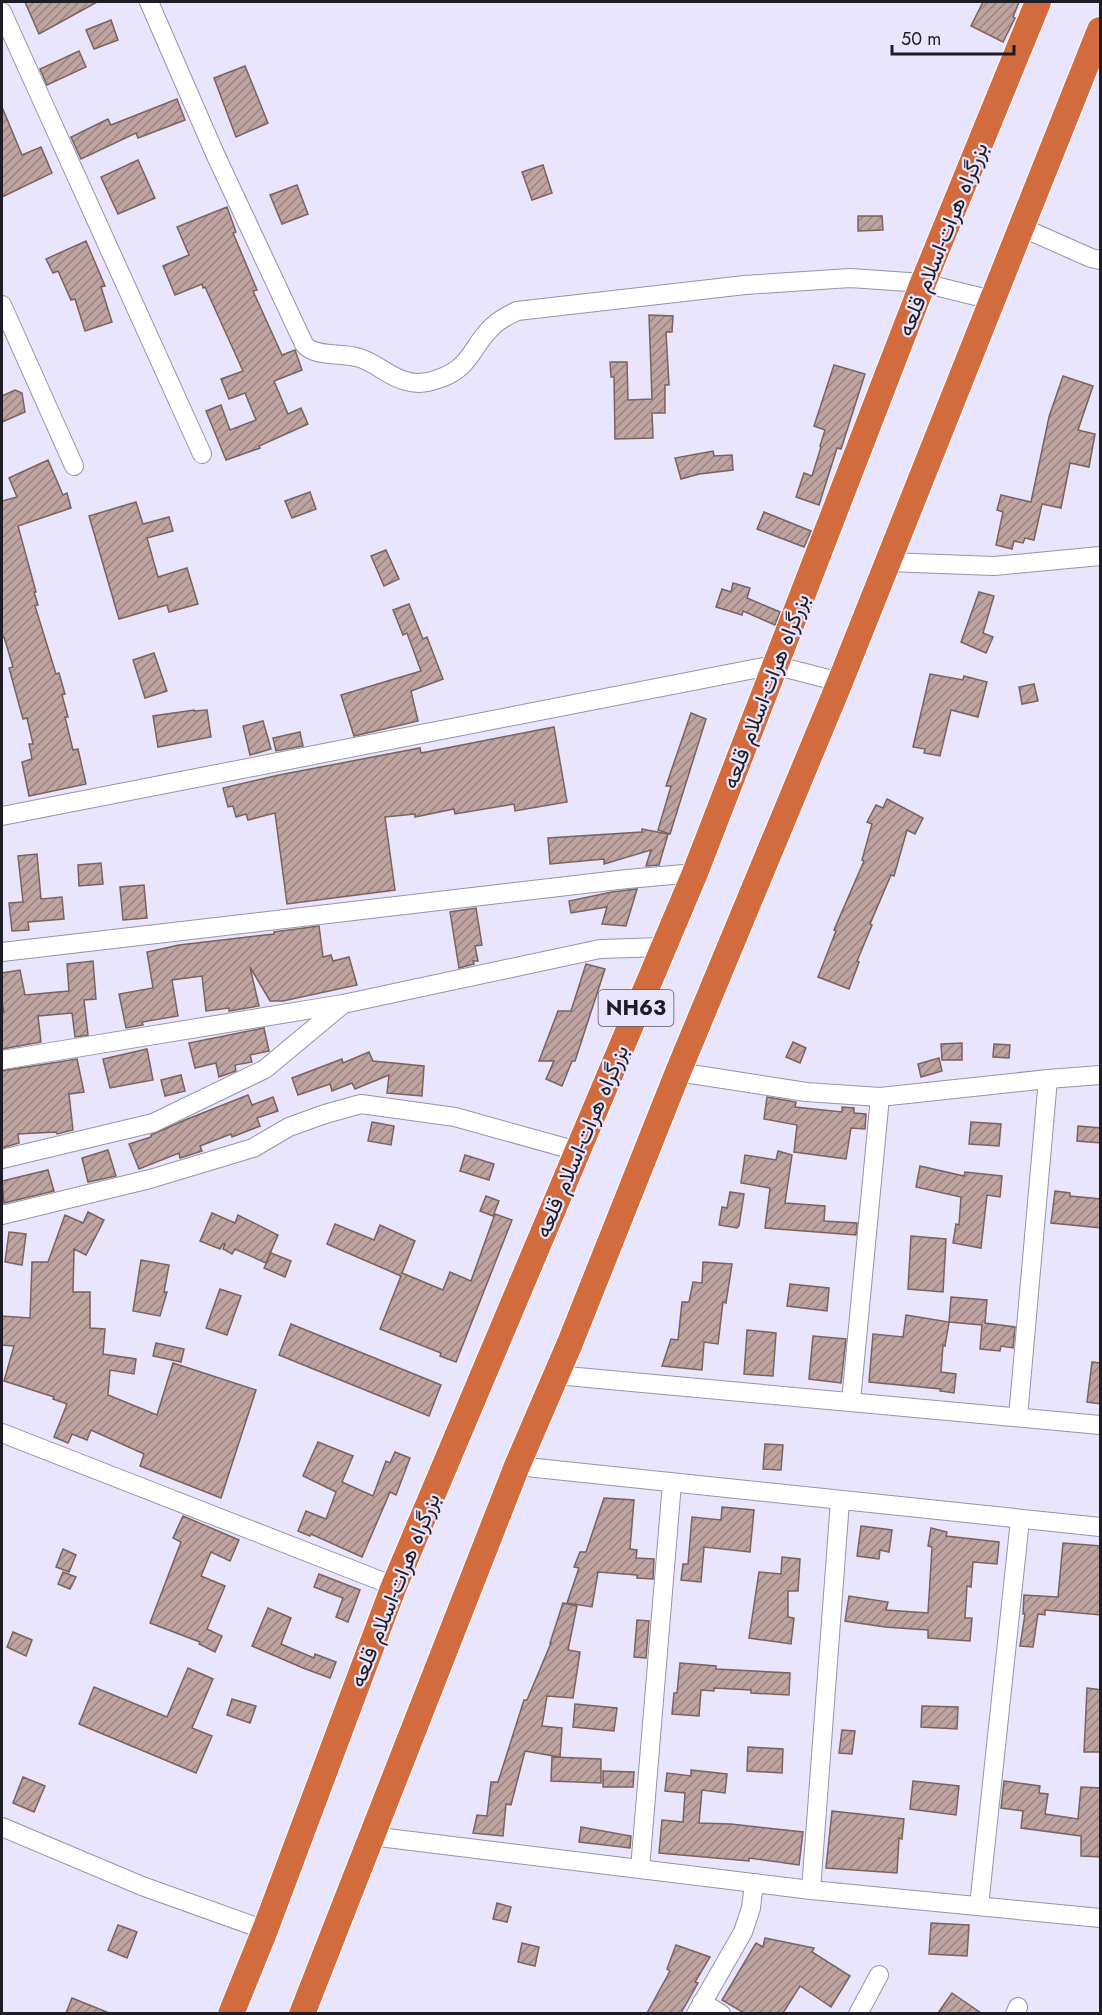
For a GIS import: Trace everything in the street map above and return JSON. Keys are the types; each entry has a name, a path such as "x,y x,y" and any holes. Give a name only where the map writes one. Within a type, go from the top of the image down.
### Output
{"highway":[{"name":"بزرگراه هرات-اسلام قلعه","path":"231,2013 265,1930 394,1586 695,873 923,283 1038,2"},
{"name":"NH63","path":"302,2013 517,1466 840,682 1101,30"}],"street":[{"path":"149,2 216,156 304,344 310,351 340,353 363,359 394,378 409,382 429,383 456,372 492,327 517,311 746,285 850,278 923,283 992,300"},
{"path":"2,12 202,454"},
{"path":"1021,227 1091,258 1101,260"},
{"path":"2,305 74,466"},
{"path":"888,562 994,566 1101,556"},
{"path":"2,816 774,665 840,682"},
{"path":"2,952 695,873"},
{"path":"2,1060 343,1004 600,949 662,947"},
{"path":"2,1159 153,1123 265,1069 343,1004"},
{"path":"678,1072 806,1092 880,1097 1048,1079 1101,1076"},
{"path":"1018,1417 1048,1079"},
{"path":"851,1401 880,1097"},
{"path":"2,1215 150,1179 253,1148 289,1127 361,1104 455,1117 577,1151"},
{"path":"556,1375 1101,1425"},
{"path":"2,1433 394,1586"},
{"path":"517,1466 1101,1527"},
{"path":"640,1869 672,1483"},
{"path":"811,1890 840,1501"},
{"path":"978,1906 1020,1520"},
{"path":"2,1827 142,1886 265,1930"},
{"path":"371,1836 811,1890 1101,1918"},
{"path":"721,2013 699,2008 743,1932 751,1908 754,1883"},
{"path":"858,2013 879,1975"}],"building":[{"path":"25,2 97,2 39,34"},
{"path":"983,2 1019,2 1013,17 1015,18 1003,42 971,26"},
{"path":"111,20 118,40 94,49 86,30"},
{"path":"79,51 86,67 47,85 40,69"},
{"path":"245,66 268,123 236,137 214,78"},
{"path":"177,99 185,120 138,138 136,133 81,159 71,137 108,119 111,125"},
{"path":"2,107 22,155 41,147 52,173 2,197"},
{"path":"138,160 155,198 118,214 101,177"},
{"path":"543,165 552,193 532,200 522,172"},
{"path":"297,185 308,214 282,224 270,195"},
{"path":"227,207 236,232 233,233 257,290 253,291 282,355 295,350 302,370 274,381 288,414 301,408 308,424 259,446 260,448 226,460 206,411 221,405 230,430 256,420 245,393 229,399 221,379 243,371 205,287 203,288 202,284 175,295 163,266 189,255 177,227"},
{"path":"858,216 882,216 883,230 858,231"},
{"path":"86,241 105,286 101,287 112,322 85,331 75,299 71,300 58,271 53,273 46,259"},
{"path":"649,315 673,316 672,332 666,332 669,385 665,385 665,413 652,413 653,438 615,439 614,377 611,377 610,362 627,362 628,400 652,399"},
{"path":"834,365 865,374 841,449 837,448 819,505 796,497 804,473 812,476 821,447 825,430 814,426"},
{"path":"1063,376 1093,386 1078,430 1095,434 1089,467 1070,463 1061,508 1042,504 1034,540 1025,538 1023,543 1014,541 1012,549 996,545 1003,512 997,510 1001,495 1031,502 1049,417"},
{"path":"15,390 22,393 25,412 2,422 2,396"},
{"path":"713,451 714,456 732,455 733,470 699,474 681,479 675,458"},
{"path":"48,460 63,495 67,493 71,508 18,526 36,592 34,592 38,605 35,606 56,674 59,673 65,694 62,695 68,717 65,717 73,750 78,749 86,784 29,796 22,762 32,759 29,744 33,744 27,718 23,719 9,668 13,667 4,637 2,638 2,501 17,497 9,478"},
{"path":"310,492 316,509 292,518 285,501"},
{"path":"136,502 143,524 169,517 173,531 147,538 158,577 187,568 198,604 169,612 167,605 119,619 89,516"},
{"path":"764,512 811,531 804,547 757,529"},
{"path":"386,550 399,579 384,586 371,556"},
{"path":"733,583 750,588 747,598 780,612 775,625 743,611 742,615 716,607 722,589 731,592"},
{"path":"979,592 994,596 983,633 993,637 986,653 961,642"},
{"path":"409,604 423,639 427,637 443,679 411,691 418,721 354,736 341,695 421,671 407,633 403,635 393,610"},
{"path":"154,653 167,691 145,698 133,660"},
{"path":"930,674 963,680 964,676 987,682 978,717 951,710 940,756 924,753 925,749 913,747"},
{"path":"1034,684 1038,701 1022,704 1019,687"},
{"path":"207,710 211,737 158,747 153,716"},
{"path":"691,713 706,719 670,834 658,830 671,786 666,786"},
{"path":"263,721 271,749 250,755 243,726"},
{"path":"554,727 567,802 515,811 514,804 455,814 454,809 415,817 415,814 385,817 395,890 287,904 275,813 248,820 246,814 236,817 233,806 228,807 223,788 420,748 421,753"},
{"path":"300,732 303,746 276,751 273,738"},
{"path":"887,799 923,818 915,834 907,830 894,876 891,875 870,924 872,925 857,961 859,962 849,989 818,977 836,931 834,930 864,861 862,860 872,824 867,822 876,805 883,808"},
{"path":"642,829 668,834 659,865 646,866 651,850 604,864 604,859 550,864 548,838 642,832"},
{"path":"37,854 41,899 62,897 64,919 28,922 29,930 12,931 9,903 23,902 18,856"},
{"path":"101,863 103,884 79,886 78,865"},
{"path":"144,885 147,918 123,920 120,887"},
{"path":"637,889 626,926 602,924 607,907 571,913 569,901"},
{"path":"476,908 482,945 475,946 478,961 459,968 450,912"},
{"path":"319,926 323,957 331,955 333,961 349,957 357,985 283,1001 270,1001 250,967 259,1006 229,1011 229,1008 206,1011 202,976 172,980 178,1016 142,1022 143,1025 126,1028 119,994 153,988 147,952 179,945 274,934 274,932"},
{"path":"93,961 96,999 84,1000 88,1035 75,1037 72,1013 38,1016 41,1042 2,1049 2,1013 4,1012 2,973 20,970 25,995 69,991 67,964"},
{"path":"586,964 605,969 575,1061 572,1061 562,1086 546,1079 554,1061 539,1061 558,1011 571,1011"},
{"path":"264,1028 269,1051 250,1055 252,1062 235,1065 236,1071 219,1077 216,1063 195,1068 189,1043"},
{"path":"793,1042 806,1048 800,1063 786,1057"},
{"path":"962,1043 962,1060 942,1060 941,1044"},
{"path":"994,1044 1010,1045 1009,1058 993,1057"},
{"path":"147,1049 153,1080 110,1088 103,1059"},
{"path":"369,1052 373,1061 424,1066 422,1096 387,1093 389,1075 355,1089 352,1083 332,1091 330,1084 298,1095 292,1078 342,1059 343,1063"},
{"path":"939,1058 942,1071 921,1077 918,1064"},
{"path":"77,1059 84,1092 69,1094 73,1130 57,1134 56,1132 18,1134 19,1143 2,1148 2,1071"},
{"path":"181,1075 185,1091 165,1096 161,1080"},
{"path":"248,1095 252,1105 273,1097 278,1111 257,1118 260,1126 200,1146 202,1151 180,1158 179,1153 139,1169 129,1144 151,1137 185,1120"},
{"path":"767,1097 796,1102 795,1107 842,1112 842,1107 854,1108 854,1113 866,1114 865,1129 851,1128 846,1159 794,1152 797,1125 764,1119"},
{"path":"372,1122 394,1126 391,1145 368,1141"},
{"path":"971,1122 1001,1124 999,1146 969,1144"},
{"path":"1078,1126 1101,1128 1101,1143 1077,1141"},
{"path":"108,1150 116,1176 88,1182 82,1158"},
{"path":"778,1151 792,1155 785,1203 825,1206 824,1221 857,1223 856,1235 765,1228 770,1188 741,1183 745,1155 776,1160"},
{"path":"465,1155 494,1164 489,1180 460,1171"},
{"path":"920,1166 964,1176 965,1172 1002,1176 1000,1197 987,1195 981,1248 953,1243 956,1224 959,1225 961,1197 916,1187"},
{"path":"48,1170 54,1191 4,1203 2,1181"},
{"path":"1055,1191 1070,1193 1070,1196 1101,1199 1101,1228 1051,1223"},
{"path":"730,1192 744,1194 737,1228 719,1225 722,1207 727,1208"},
{"path":"486,1196 499,1201 493,1216 480,1211"},
{"path":"88,1212 104,1220 86,1255 74,1249 73,1292 90,1292 90,1328 105,1329 103,1354 136,1359 134,1374 110,1370 108,1395 157,1415 173,1363 256,1390 221,1498 140,1466 144,1454 91,1430 87,1440 72,1434 68,1443 54,1437 67,1404 53,1399 54,1397 4,1381 14,1346 2,1345 2,1316 30,1318 32,1262 48,1262 65,1215 83,1223"},
{"path":"212,1213 235,1223 238,1215 278,1235 266,1263 235,1249 232,1254 223,1249 225,1244 220,1249 200,1241"},
{"path":"495,1214 512,1220 456,1362 440,1356 441,1353 380,1329 401,1276 327,1244 335,1224 374,1240 380,1225 415,1241 402,1273 443,1290 450,1272 471,1281"},
{"path":"9,1232 26,1234 22,1265 5,1262"},
{"path":"911,1236 946,1239 943,1292 908,1289"},
{"path":"271,1253 291,1261 285,1277 264,1268"},
{"path":"141,1260 169,1265 164,1292 167,1292 160,1316 133,1311"},
{"path":"703,1262 732,1264 726,1303 723,1302 718,1344 704,1342 702,1370 662,1366 671,1339 678,1340 682,1302 689,1302 693,1282 702,1283"},
{"path":"790,1284 829,1288 827,1311 787,1306"},
{"path":"220,1289 241,1296 227,1335 206,1328"},
{"path":"951,1297 987,1300 985,1323 1015,1327 1013,1348 1001,1346 1000,1351 980,1349 982,1325 949,1322"},
{"path":"906,1315 949,1322 945,1346 943,1345 941,1372 956,1374 954,1393 940,1391 941,1389 869,1382 873,1334 903,1337"},
{"path":"291,1324 441,1385 429,1416 279,1355"},
{"path":"747,1330 776,1333 773,1376 744,1374"},
{"path":"813,1336 846,1339 841,1383 809,1379"},
{"path":"156,1343 184,1349 181,1362 153,1356"},
{"path":"1092,1362 1101,1363 1101,1404 1087,1402"},
{"path":"318,1442 353,1456 342,1482 373,1496 386,1461 390,1463 395,1452 410,1458 396,1495 390,1492 362,1557 311,1534 310,1536 298,1531 306,1511 326,1519 336,1492 303,1476"},
{"path":"765,1444 783,1445 781,1470 763,1469"},
{"path":"604,1498 634,1500 630,1549 637,1550 636,1558 654,1559 653,1579 637,1578 637,1575 598,1572 592,1607 567,1603 579,1568 574,1567 580,1552 586,1552"},
{"path":"722,1507 754,1510 750,1552 704,1547 701,1582 681,1580 683,1564 688,1564 692,1517 721,1520"},
{"path":"183,1516 239,1540 230,1561 211,1552 201,1576 225,1586 207,1629 222,1636 215,1652 199,1644 200,1642 150,1623 181,1542 173,1538"},
{"path":"861,1526 892,1530 889,1552 880,1550 879,1559 857,1556"},
{"path":"931,1528 947,1532 946,1536 999,1542 997,1564 973,1562 971,1587 967,1586 965,1618 972,1618 970,1641 928,1638 928,1630 845,1621 849,1596 888,1602 886,1610 928,1613 932,1547 928,1546"},
{"path":"1063,1543 1101,1546 1101,1615 1045,1610 1045,1615 1038,1614 1033,1647 1020,1646 1025,1614 1023,1614 1024,1595 1058,1597"},
{"path":"63,1549 76,1555 69,1572 56,1567"},
{"path":"782,1557 800,1559 798,1591 788,1591 788,1617 794,1618 791,1644 749,1638 759,1572 781,1574"},
{"path":"63,1572 76,1577 70,1589 58,1584"},
{"path":"319,1574 360,1590 348,1622 336,1617 343,1598 314,1587"},
{"path":"563,1603 577,1606 568,1650 580,1652 573,1698 547,1696 542,1726 562,1728 560,1757 525,1751 511,1805 506,1804 503,1836 473,1833 477,1815 487,1816 491,1782 498,1782 524,1700 527,1700 551,1643"},
{"path":"268,1608 291,1618 281,1644 314,1658 315,1654 336,1662 330,1678 252,1646"},
{"path":"637,1620 649,1621 646,1658 634,1657"},
{"path":"13,1632 32,1640 26,1656 7,1647"},
{"path":"680,1663 716,1666 716,1669 790,1673 789,1695 751,1693 751,1690 714,1688 714,1691 701,1690 699,1716 672,1714"},
{"path":"188,1668 213,1679 192,1728 212,1736 196,1773 79,1724 94,1687 167,1717"},
{"path":"1087,1688 1101,1690 1101,1752 1084,1752"},
{"path":"232,1699 256,1706 250,1723 227,1715"},
{"path":"575,1704 617,1708 614,1731 573,1727"},
{"path":"922,1706 958,1707 957,1729 921,1727"},
{"path":"842,1730 855,1731 852,1754 839,1753"},
{"path":"748,1747 783,1749 782,1773 747,1771"},
{"path":"552,1757 601,1759 601,1783 551,1781"},
{"path":"691,1770 727,1774 725,1793 702,1790 699,1823 803,1832 799,1865 749,1858 749,1861 659,1853 662,1820 683,1822 685,1793 665,1791 667,1773 691,1776"},
{"path":"603,1771 634,1772 633,1787 603,1787"},
{"path":"23,1777 45,1786 34,1812 13,1803"},
{"path":"913,1781 959,1786 956,1815 910,1809"},
{"path":"1004,1781 1040,1786 1039,1793 1048,1794 1045,1814 1078,1819 1081,1787 1101,1788 1101,1857 1081,1856 1081,1836 1021,1828 1023,1811 1001,1808"},
{"path":"832,1811 904,1819 902,1839 899,1838 897,1873 826,1868"},
{"path":"581,1827 631,1836 630,1848 579,1842"},
{"path":"497,1903 511,1907 507,1922 493,1919"},
{"path":"931,1923 969,1925 967,1956 929,1954"},
{"path":"118,1925 137,1932 127,1958 108,1950"},
{"path":"765,1938 814,1948 812,1952 850,1976 831,2007 800,1986 783,2013 744,2013 722,2000 756,1943 763,1947"},
{"path":"522,1943 539,1947 535,1966 518,1962"},
{"path":"676,1945 710,1957 695,1982 698,1983 681,2013 647,2013 670,1971 667,1969"},
{"path":"952,1993 981,2013 938,2013"},
{"path":"72,1998 109,2013 66,2013"}]}
